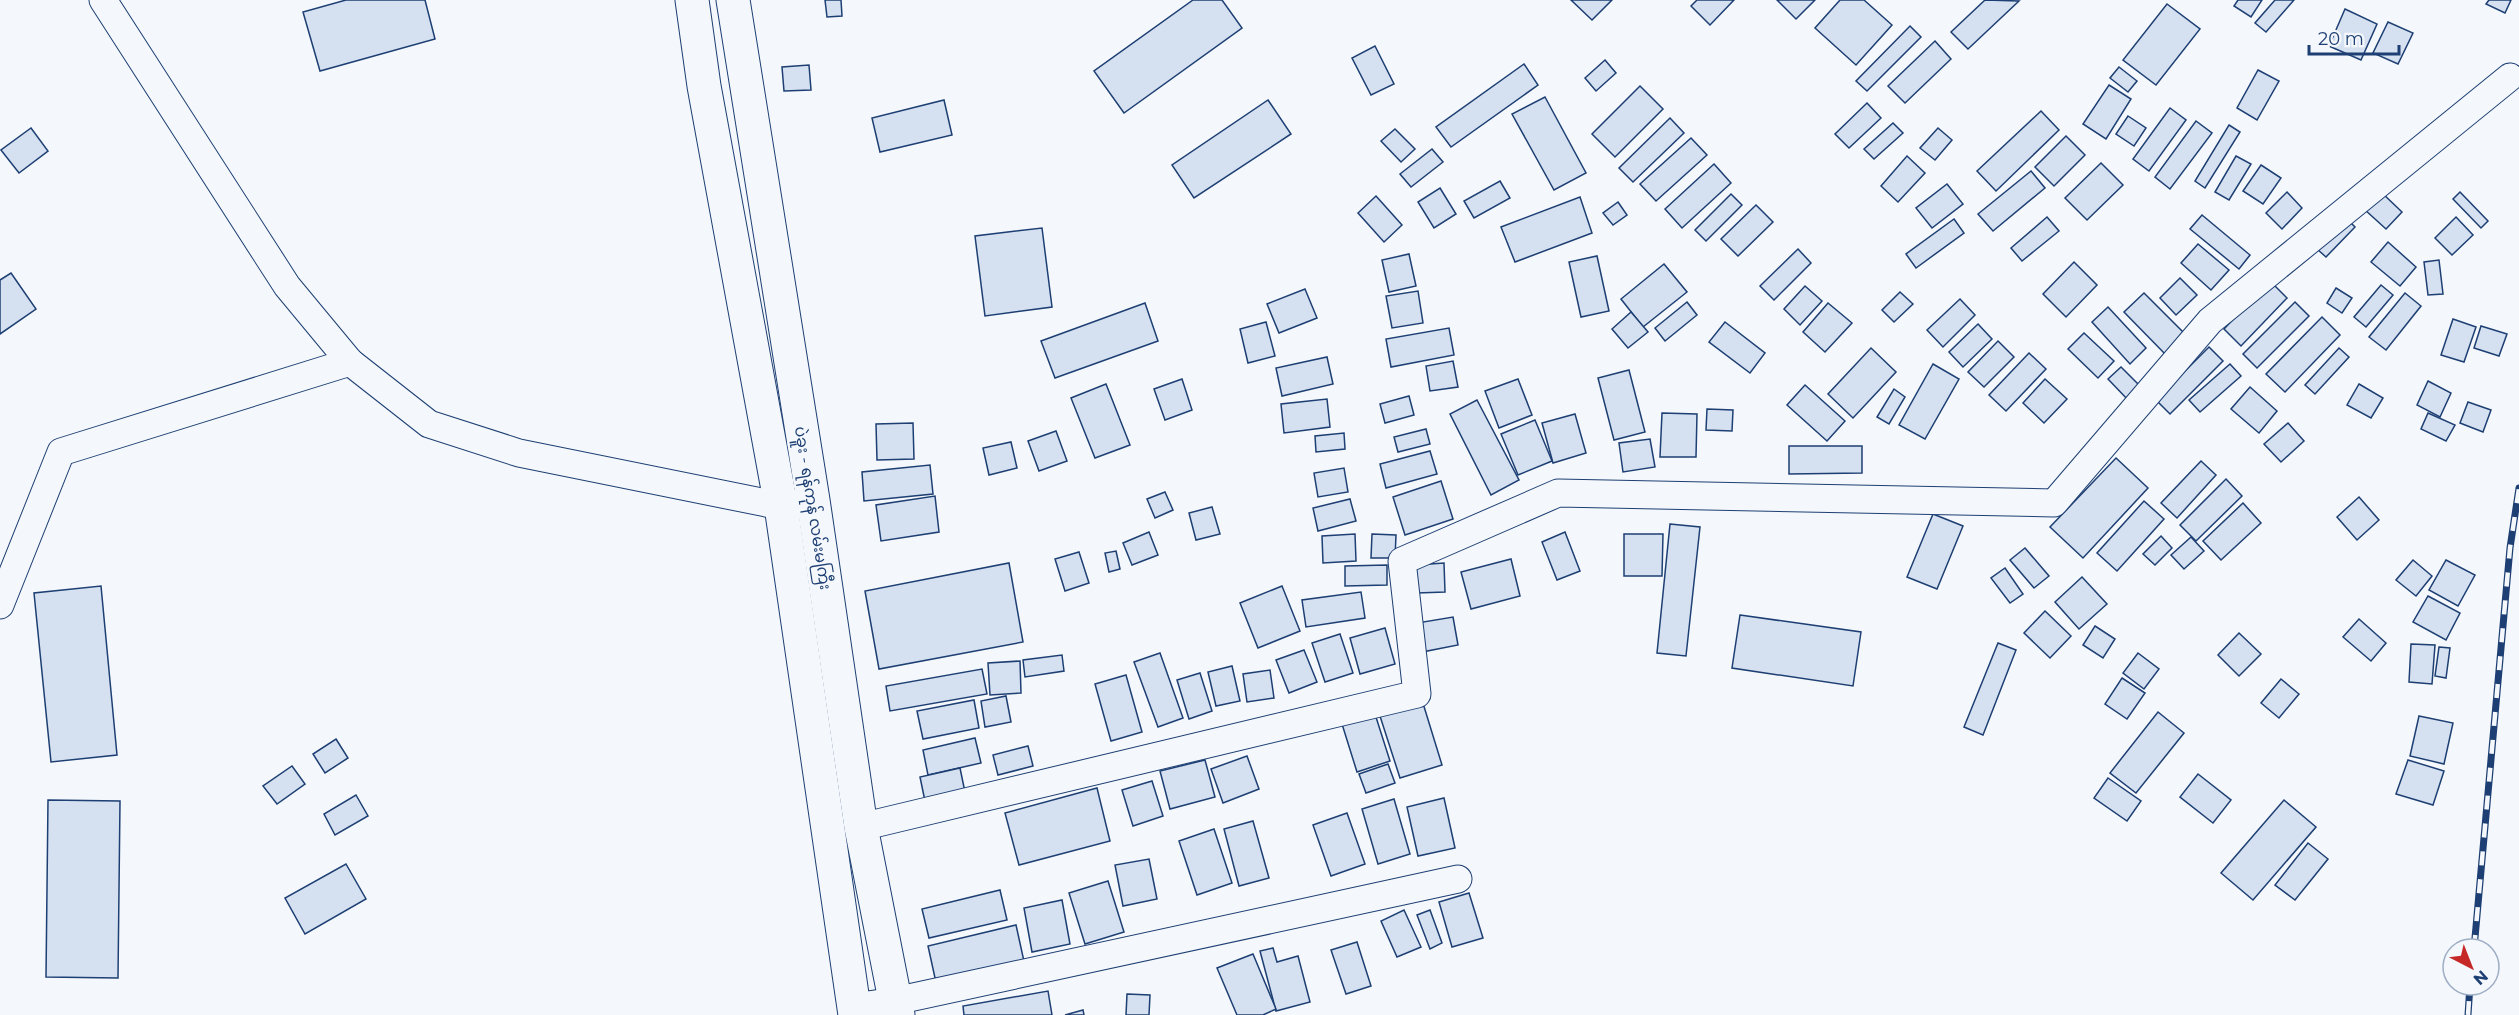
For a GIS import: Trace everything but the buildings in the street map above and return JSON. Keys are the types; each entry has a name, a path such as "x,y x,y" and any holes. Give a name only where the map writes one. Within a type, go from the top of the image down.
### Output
{"highway":[{"name":"ပဲခူး - ရန်ကုန် လမ်းမကြီး","path":"692,0 704,86 781,506 854,1011"},
{"name":"ပဲခူး - ရန်ကုန် လမ်းမကြီး","path":"733,0 813,500 861,827 896,1008"}],"street":[{"path":"104,0 287,286 350,362 429,424 519,453 781,506 813,500"},
{"path":"861,827 1417,694 1402,561 1558,493 2054,503 2210,321 2510,78"},
{"path":"0,606 61,452 350,362"},
{"path":"854,1011 896,1008 1458,879"}],"railway":[{"path":"2475,937 2510,548 2519,488"},
{"path":"2468,1015 2469,997"}]}
